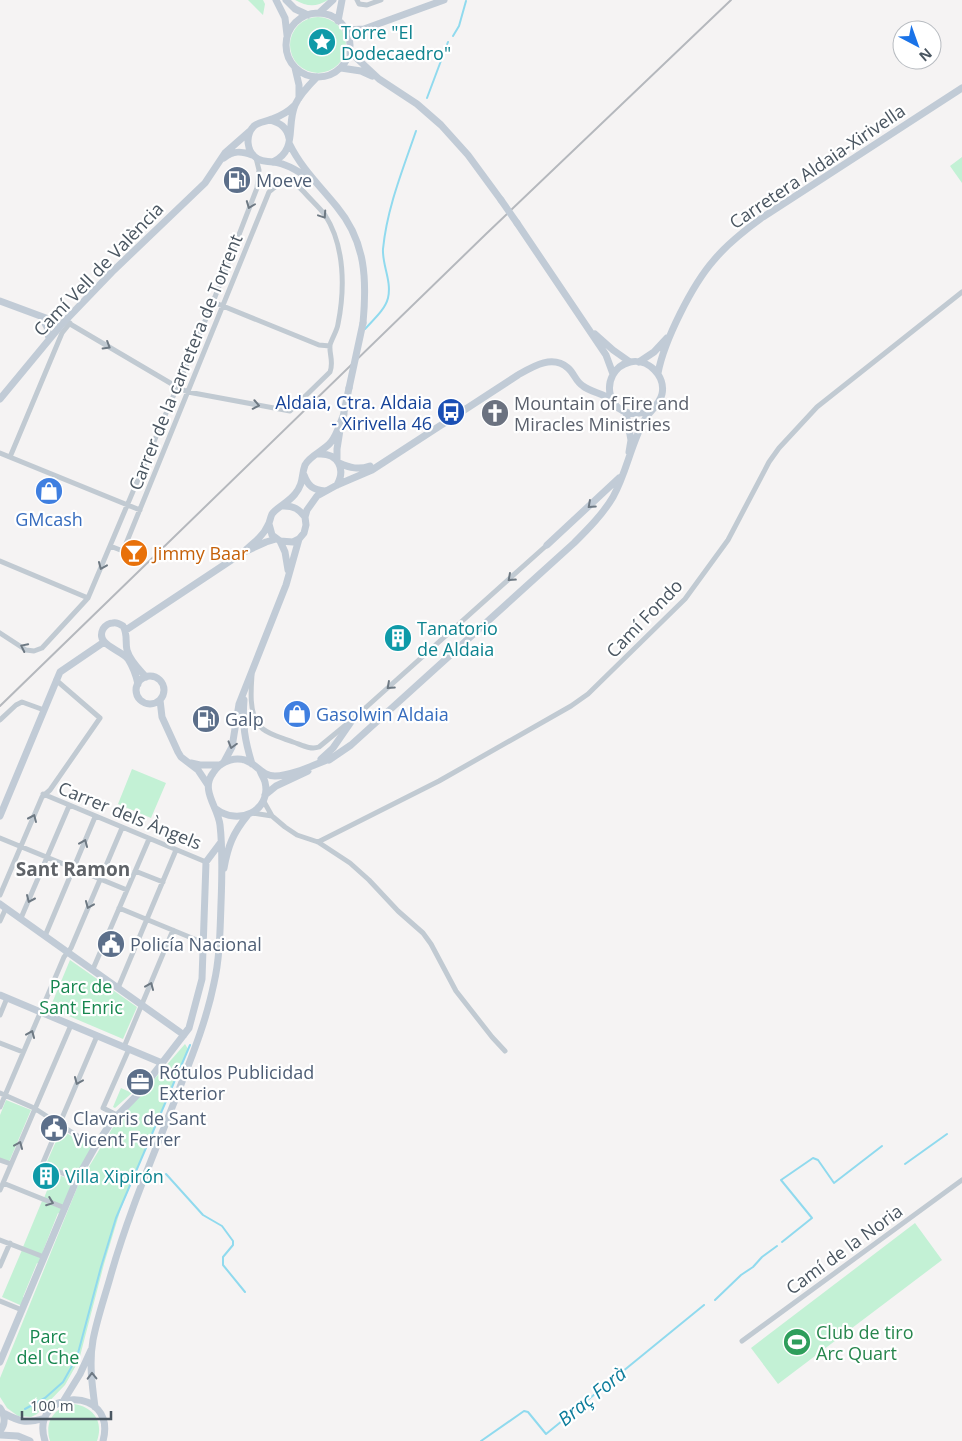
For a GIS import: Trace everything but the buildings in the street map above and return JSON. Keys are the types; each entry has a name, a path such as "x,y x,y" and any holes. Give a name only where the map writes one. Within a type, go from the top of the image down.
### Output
{"street":[{"path":"273,162 281,158 287,151 300,85 295,68 286,52 285,18 276,0"},
{"path":"286,0 296,9 308,15"},
{"path":"319,13 333,0"},
{"path":"338,21 342,0"},
{"path":"357,0 359,4 368,5 381,0"},
{"path":"346,30 364,29 444,0"},
{"path":"287,36 299,19 319,13 330,15 338,21 346,30 350,40 346,60 341,68 330,75 318,77 305,75 295,68"},
{"path":"350,40 364,29"},
{"path":"349,51 379,79"},
{"path":"341,68 361,71 379,79 417,104 441,125 468,155 501,200 606,355 612,378 609,390 611,399 617,407 626,413 638,415 650,411"},
{"path":"254,156 248,147 250,131 262,121 270,120 286,113 297,102 309,84 318,77"},
{"name":"Carretera Aldaia-Xirivella","path":"658,374 661,359 671,333 702,274 734,239 763,217 962,88"},
{"path":"270,120 284,127 288,133 289,142 301,164 349,224 360,248 365,270 363,323 337,449 338,462 342,471 337,485"},
{"name":"Camí Vell de València","path":"0,399 49,339 112,272 205,183 231,146 250,131"},
{"path":"220,161 229,154 236,152 254,156 264,162 273,162 299,172 319,186"},
{"name":"Carrer de la carretera de Torrent","path":"0,633 26,650 34,651 42,648 88,598 213,302 257,188 260,170 254,156"},
{"name":"Carrer de la carretera de Torrent","path":"110,546 123,551 269,192 279,183 289,182 299,187 325,215 338,243 344,292 338,326 330,346"},
{"name":"Camí Fondo","path":"318,842 439,781 571,706 588,694 685,599 728,540 774,455 804,420 817,407 962,292"},
{"path":"0,301 42,318 66,323 188,392 290,411 330,372 332,365 330,346 318,345 213,302"},
{"path":"42,318 47,327 49,339"},
{"path":"10,457 66,323"},
{"path":"588,327 613,350 630,362"},
{"name":"Carretera Aldaia-Xirivella","path":"639,362 654,352 671,333"},
{"path":"242,553 266,542 278,540 293,542 299,539 304,533 305,517 309,506 317,496 372,470 518,375 543,363 553,362 567,367 584,387 611,399"},
{"path":"221,884 231,839 236,828 276,786 319,766 351,745 574,543 596,520 613,497 626,471 642,425 650,411 658,404 662,394 662,383 658,374 650,366 639,362 630,362 620,367 604,386 592,390"},
{"path":"253,670 251,703 258,724 267,731 314,749 319,747 353,719 547,545 626,471 631,440 626,413"},
{"path":"288,577 285,552 270,530 270,516 284,506 297,490 304,475 305,466 310,458 319,454 332,441 344,414"},
{"path":"0,453 140,510"},
{"path":"319,454 325,454 348,468 362,469 389,458"},
{"path":"304,475 306,482 311,487 318,491 325,491"},
{"path":"284,506 292,506 300,510 305,517"},
{"path":"126,630 242,553 260,537 269,524"},
{"path":"64,1400 80,1374 93,1345 120,1244 208,1011 215,981 220,939 221,842 220,822 209,798 208,785 212,774 232,747 239,704 288,577 299,539"},
{"path":"0,561 88,598"},
{"path":"146,677 134,663 128,652 126,630 120,624 108,624 102,634 104,642 121,652 128,659 138,684 137,694 139,699 148,704 162,717"},
{"path":"114,648 126,640"},
{"path":"0,816 60,672 66,666 104,642"},
{"path":"138,684 146,677 155,677 162,683 164,692 160,700 148,704"},
{"path":"0,895 44,794 50,790 100,718 56,680"},
{"path":"244,692 242,714 244,737 252,764"},
{"path":"160,700 162,717 178,752 181,757 198,770 208,785"},
{"path":"0,720 22,702 44,710"},
{"path":"315,764 333,748 353,719"},
{"path":"188,762 200,765 238,759 252,764 272,776 279,776 332,758"},
{"path":"260,770 265,782 264,798 272,816 297,835 318,842 356,869 423,933 456,990 505,1051"},
{"name":"Carrer dels Àngels","path":"44,794 206,862"},
{"path":"21,918 69,806"},
{"path":"215,808 230,816 238,817 249,814 272,816"},
{"path":"45,936 95,817"},
{"path":"0,1108 3,1094 64,957 71,948 122,828"},
{"path":"0,838 127,890"},
{"path":"93,969 149,838"},
{"path":"0,1362 77,1179 117,1116 139,1093 188,1028 202,979 206,862 221,842"},
{"path":"118,988 176,850"},
{"path":"135,871 163,882"},
{"path":"0,922 3,906 184,1035"},
{"path":"119,908 204,943"},
{"path":"117,1116 103,1108 173,930"},
{"path":"0,1015 4,996 162,1063"},
{"path":"0,1190 70,1025"},
{"path":"77,1179 42,1165 97,1036"},
{"path":"0,1043 23,1052"},
{"path":"3,1094 34,1108 95,1148"},
{"path":"0,1160 10,1164"},
{"name":"Camí de la Noria","path":"742,1340 962,1180"},
{"path":"3,1183 65,1208"},
{"path":"0,1240 44,1257"},
{"path":"0,1266 10,1243"},
{"path":"0,1301 22,1310"},
{"path":"93,1345 91,1379 95,1407"},
{"path":"45,1441 42,1428 49,1410 64,1400 81,1399 95,1407 102,1416 104,1425 102,1441"},
{"path":"1,1409 20,1422 33,1422 45,1418"},
{"path":"1,1409 5,1421 0,1433 18,1436 30,1441"}],"green space":[{"path":"248,0 263,0 265,4 263,15"},
{"path":"295,0 328,0 312,5"},
{"path":"318,17 329,19 338,25 344,34 346,45 344,56 338,65 329,71 318,73 307,71 298,65 292,56 290,45 292,34 298,25 307,19"},
{"path":"962,157 962,183 950,166"},
{"path":"132,769 166,783 151,818 118,804"},
{"name":"Parc de Sant Enric","path":"70,960 137,1007 123,1039 50,1008"},
{"name":"Parc del Che","path":"185,1044 188,1049 121,1208 79,1360 65,1385 37,1414 31,1417 18,1416 7,1408 0,1397 0,1378 79,1183 115,1124"},
{"path":"121,1088 132,1093 115,1108 113,1107"},
{"path":"6,1100 31,1110 9,1162 0,1158 0,1115"},
{"path":"61,1130 93,1148 77,1179 46,1164"},
{"path":"54,1173 74,1181 63,1206 44,1198"},
{"path":"42,1201 62,1209 60,1214 58,1213 43,1255 23,1247"},
{"path":"915,1223 942,1260 778,1384 751,1348"},
{"path":"22,1250 42,1258 39,1264 37,1263 23,1297 25,1298 22,1305 20,1305 2,1297"},
{"path":"74,1404 87,1408 95,1416 99,1427 97,1441 50,1441 48,1428 52,1416 61,1408"}],"waterway":[{"path":"453,36 459,26 466,1"},
{"path":"427,98 448,42"},
{"path":"365,329 382,311 388,298 389,285 383,255 385,234 396,189 416,131"},
{"path":"25,1409 45,1398 63,1382 77,1357 116,1218 190,1045"},
{"name":"Braç Forà","path":"905,1164 947,1134"},
{"name":"Braç Forà","path":"782,1242 812,1218 781,1180 813,1158 818,1160 834,1183 882,1146"},
{"name":"Braç Forà","path":"166,1174 203,1215 222,1226 233,1241 233,1245 223,1257 223,1265 245,1292"},
{"name":"Braç Forà","path":"715,1300 741,1275 777,1246"},
{"name":"Braç Forà","path":"481,1441 524,1411 528,1412 546,1434 704,1305"}],"railway":[{"path":"0,706 486,234 731,0"}],"place":[{"name":"Torre \"El Dodecaedro\"","path":"322,42"},
{"name":"Moeve","path":"237,180"},
{"name":"Aldaia, Ctra. Aldaia - Xirivella 46","path":"451,412"},
{"name":"Mountain of Fire and Miracles Ministries","path":"495,413"},
{"name":"GMcash","path":"49,491"},
{"name":"Jimmy Baar","path":"134,553"},
{"name":"Tanatorio de Aldaia","path":"398,638"},
{"name":"Gasolwin Aldaia","path":"297,714"},
{"name":"Galp","path":"206,719"},
{"name":"Policía Nacional","path":"111,944"},
{"name":"Rótulos Publicidad Exterior","path":"140,1082"},
{"name":"Clavaris de Sant Vicent Ferrer","path":"54,1128"},
{"name":"Villa Xipirón","path":"46,1176"},
{"name":"Club de tiro Arc Quart","path":"797,1342"}],"district":[{"name":"Sant Ramon","path":"73,869"}]}
